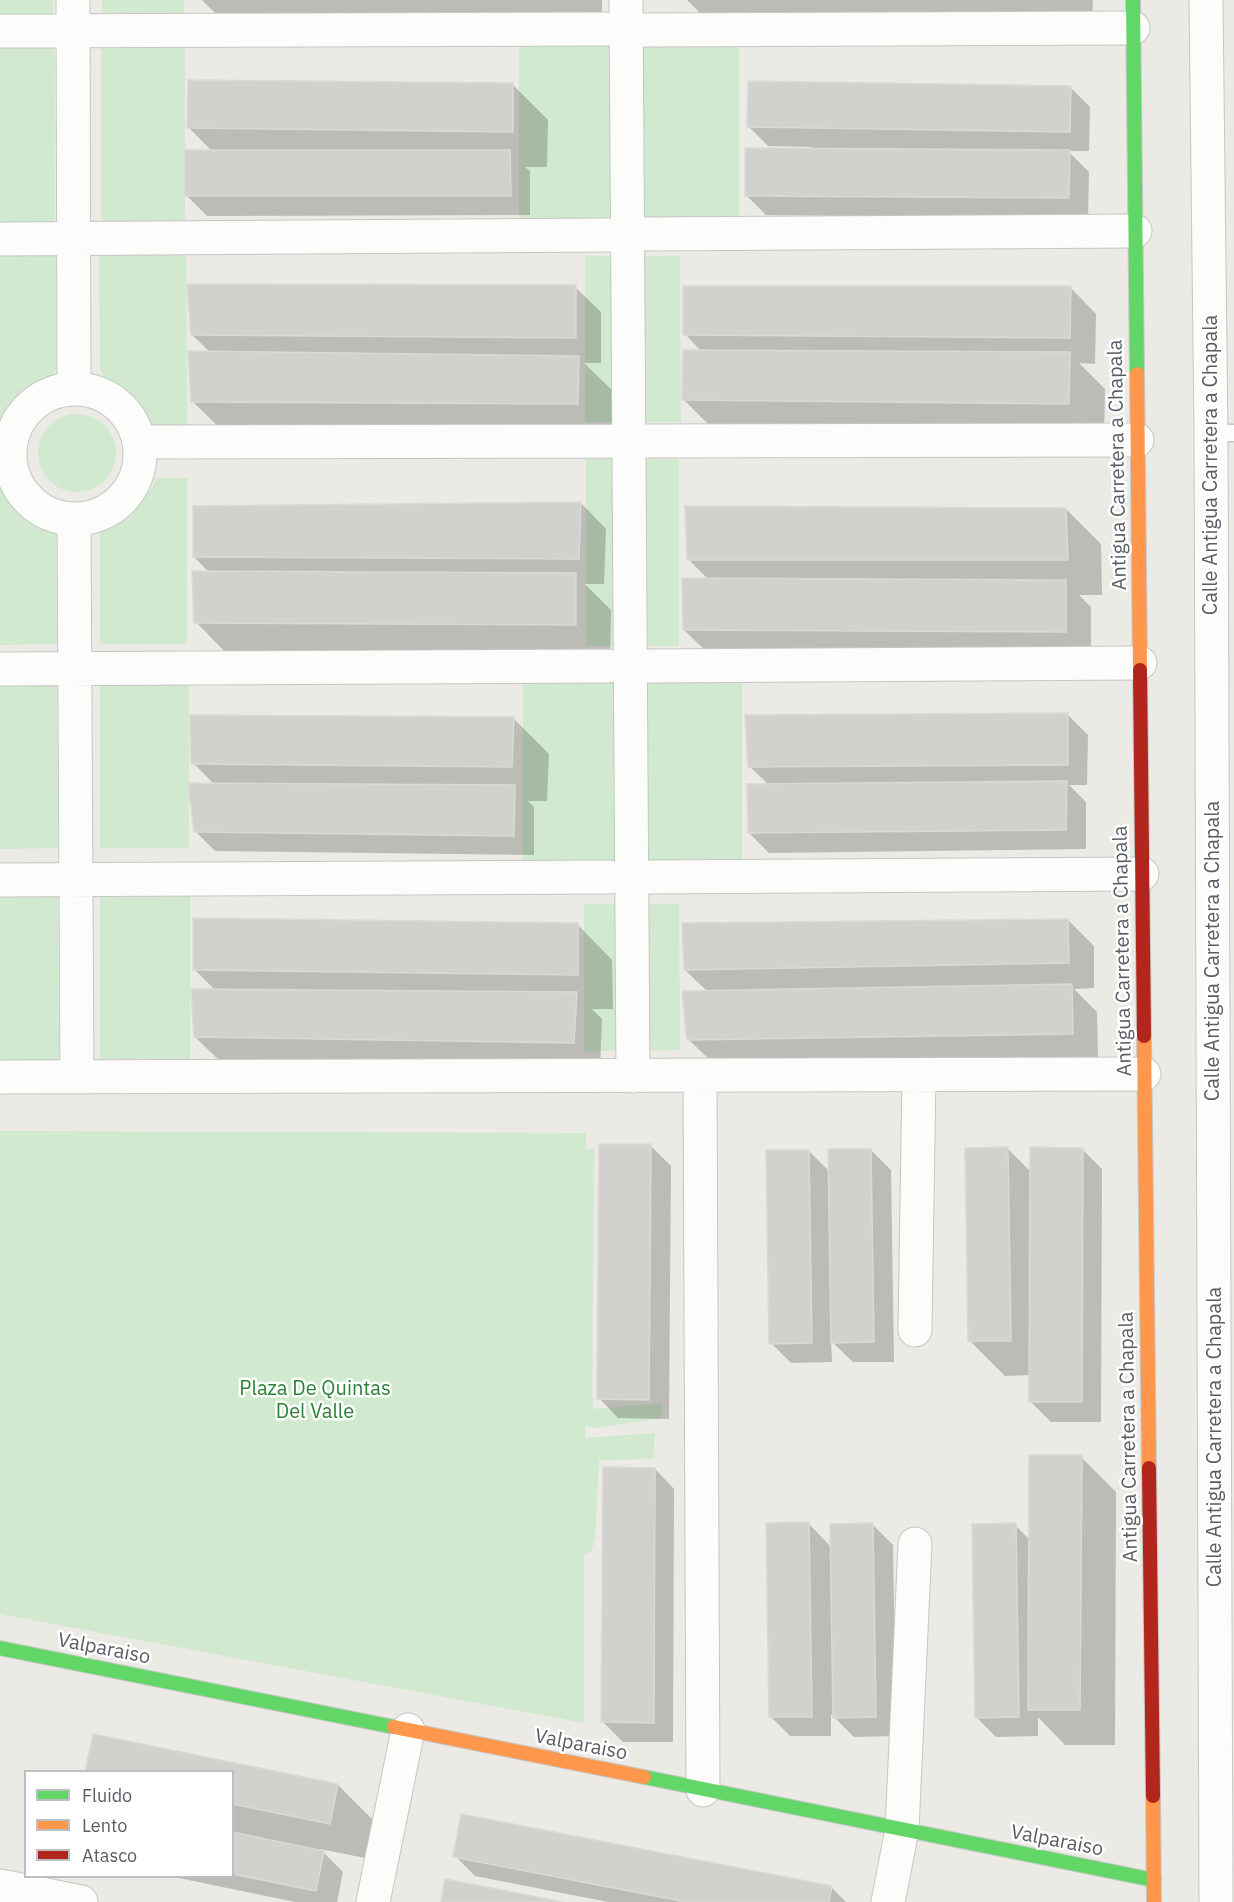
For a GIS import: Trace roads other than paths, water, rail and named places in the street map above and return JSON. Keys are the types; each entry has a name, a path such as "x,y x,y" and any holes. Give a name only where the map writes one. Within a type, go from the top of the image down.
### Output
{"street":[{"path":"626,0 633,1076"},
{"name":"Calle Antigua Carretera a Chapala","path":"1206,0 1223,433 1224,1572 1216,1902"},
{"path":"644,30 1133,14"},
{"name":"Antigua Carretera a Chapala","path":"1133,14 1154,1902"},
{"path":"0,32 73,16 606,29"},
{"path":"73,16 74,389"},
{"path":"645,234 1135,231"},
{"path":"0,239 608,235"},
{"path":"74,389 92,391 109,398 123,410 134,425 140,442 140,461 136,480 126,496 111,509 93,518 74,520 52,516 33,504 19,488 5,445 25,412 39,400 55,392 74,389"},
{"path":"140,442 1137,440"},
{"path":"74,520 77,1077"},
{"path":"649,666 1140,663"},
{"path":"0,669 608,666"},
{"path":"646,877 1142,874"},
{"path":"0,880 609,877"},
{"path":"0,1077 1144,1074"},
{"path":"915,1330 920,1075"},
{"path":"700,1076 703,1790"},
{"path":"888,1902 902,1830 915,1544"},
{"name":"Valparaiso","path":"0,1648 1154,1880"},
{"path":"373,1902 408,1730"},
{"path":"0,1886 81,1902"}],"park label":[{"name":"Plaza De Quintas Del Valle","path":"315,1400"}]}
